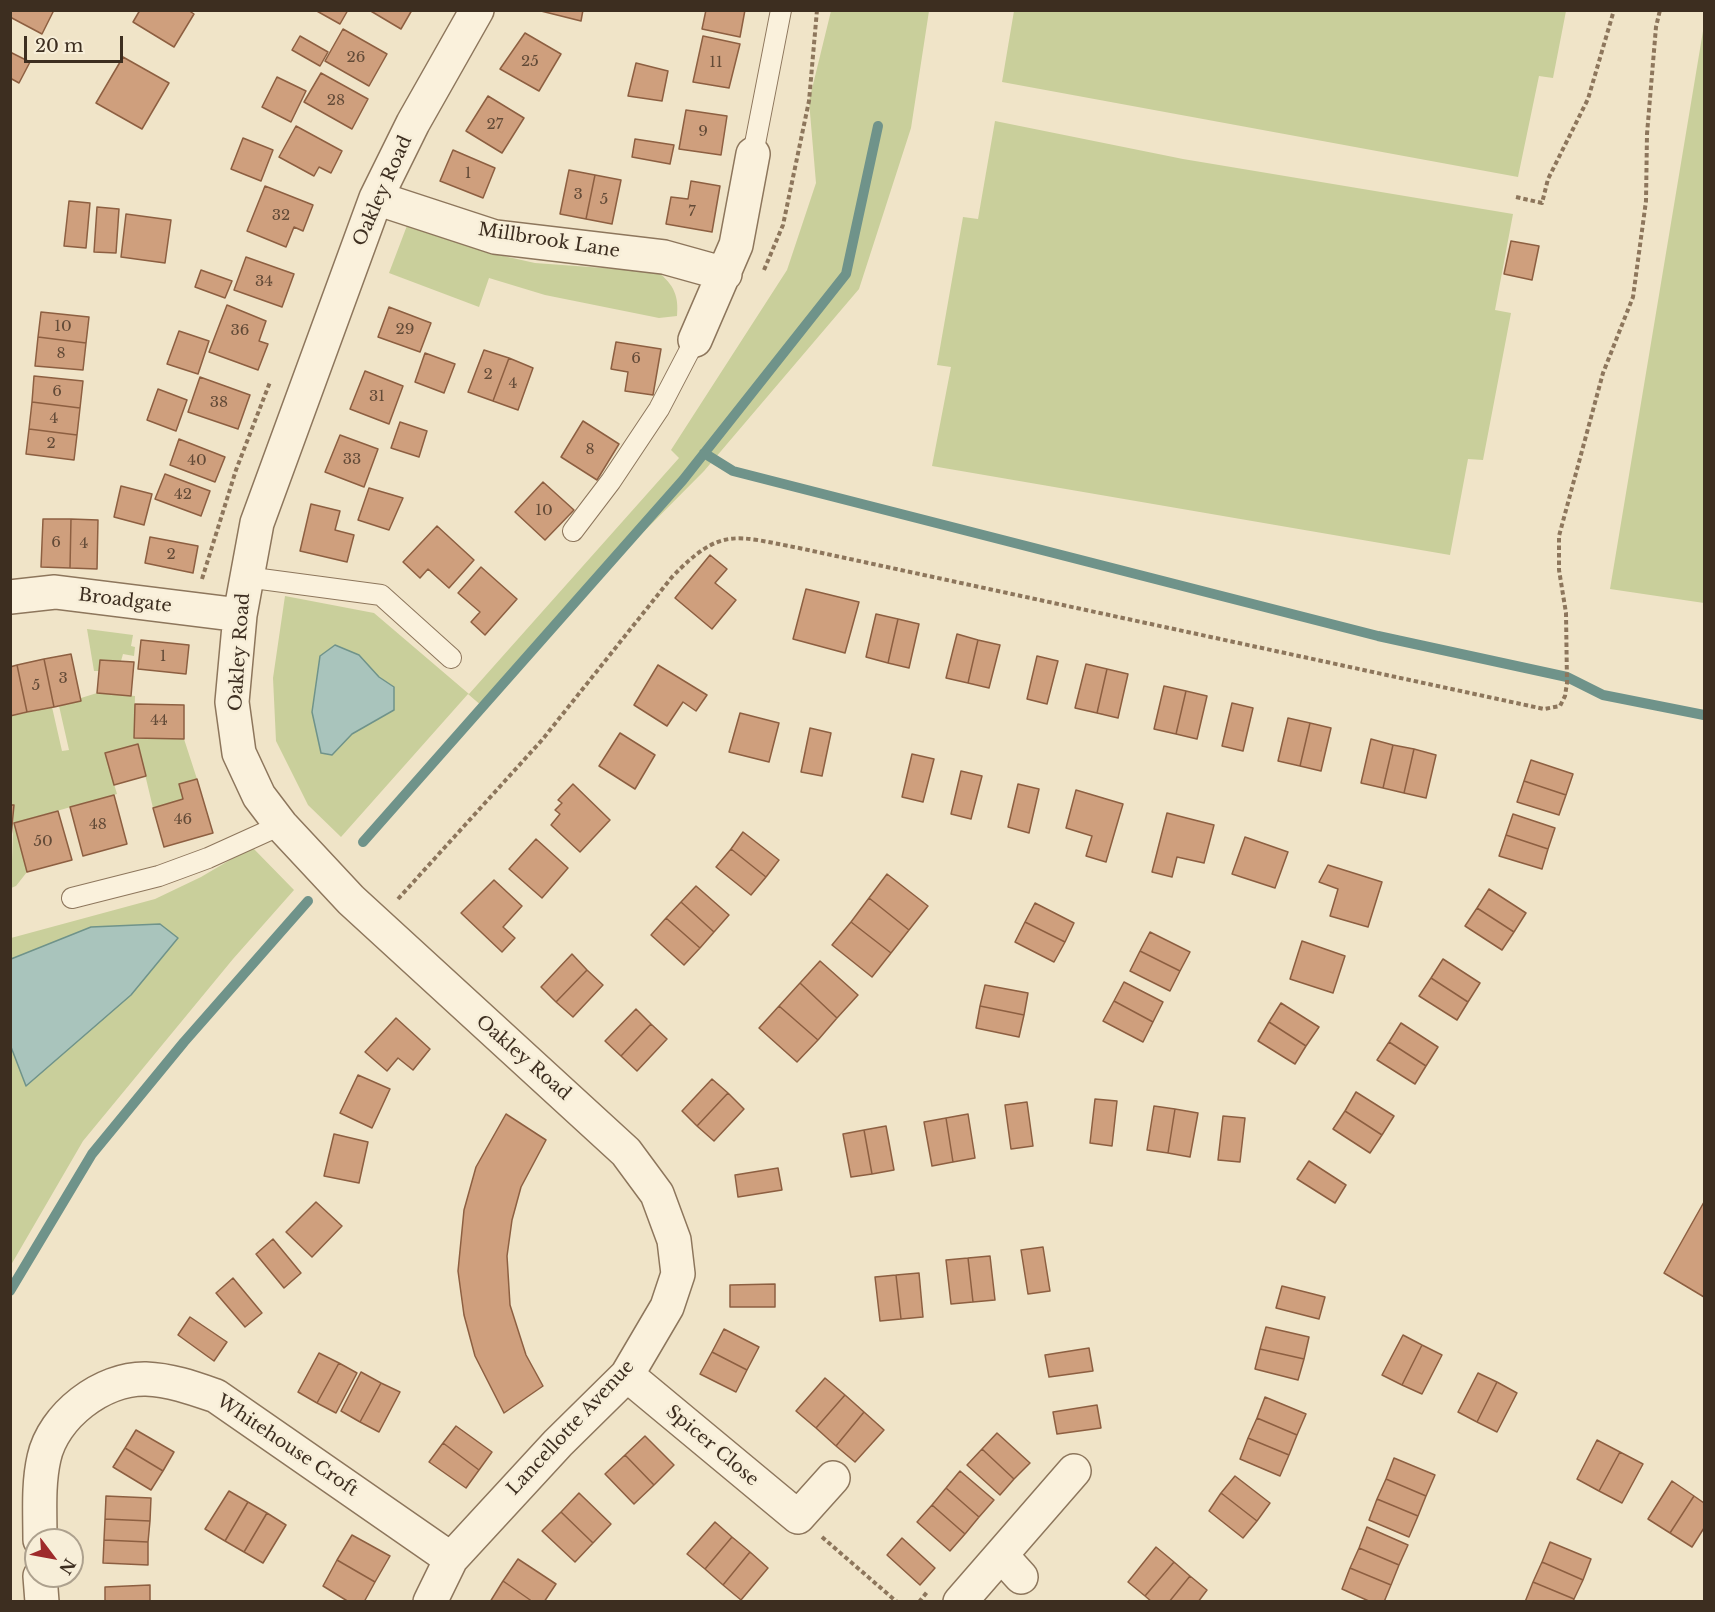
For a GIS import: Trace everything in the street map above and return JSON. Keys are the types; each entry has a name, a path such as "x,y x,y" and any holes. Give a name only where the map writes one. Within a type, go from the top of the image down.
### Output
{"street":[{"name":"Oakley Road","path":"477,10 413,123 376,198 257,523 240,615 232,702 239,753 259,796 281,825 370,919 626,1152 657,1194 674,1239"},
{"path":"695,340 736,245 753,154"},
{"name":"Millbrook Lane","path":"376,198 495,237 664,257 725,274"},
{"name":"Broadgate","path":"11,594 55,592 240,615"},
{"name":"Lancellotte Avenue","path":"430,1602 451,1559 558,1443 627,1375 667,1307 678,1274 674,1239"},
{"name":"Spicer Close","path":"627,1375 798,1517"},
{"name":"Whitehouse Croft","path":"40,1528 40,1486 44,1457 62,1421 81,1402 125,1382 144,1379 183,1384 216,1396 451,1559"},
{"path":"960,1602 1011,1566 1074,1471"},
{"path":"798,1517 833,1478"}],"lane":[{"path":"753,154 781,10"},
{"path":"573,531 611,481 659,409 695,340"},
{"path":"246,576 381,595 451,658"},
{"path":"72,898 159,876 208,858 281,825"}],"path":[{"path":"725,274 750,279 764,272 783,225 809,101 817,10"},
{"path":"1516,197 1542,203 1548,179 1588,99 1614,10"},
{"path":"390,908 542,740 672,577 691,557 712,542 734,537 834,555 1545,709 1560,706 1565,696 1567,683 1566,613 1559,570 1559,536 1603,373 1633,297 1646,201 1647,134 1656,27 1660,10"},
{"path":"198,584 202,578 236,470 270,381"},
{"path":"798,1517 897,1602"}],"green space":[{"path":"1014,10 1566,11 1553,78 1539,76 1518,177 1002,82"},
{"path":"831,11 929,11 911,128 859,289 704,471 580,596 483,707 468,694 341,837 308,805 276,741 273,678 285,596 374,613 469,694 679,458 671,450 787,270 816,183 809,101"},
{"path":"1704,25 1704,603 1610,589"},
{"path":"995,121 1183,159 1513,214 1495,310 1511,313 1483,460 1468,459 1450,555 932,466 951,367 937,365 963,217 978,219"},
{"path":"408,223 490,253 535,263 658,272 674,291 677,316 659,318 545,295 489,278 479,307 389,273"},
{"path":"87,629 133,635 131,646 135,647 134,656 123,654 121,661 100,660 99,671 94,671"},
{"path":"97,693 135,696 134,738 184,739 197,779 179,784 183,799 153,808 138,745 105,753 117,794 14,823 27,872 16,886 11,888 14,805 10,805 11,716 52,707 62,751 69,750 59,706 81,701 81,698"},
{"path":"252,847 294,890 233,959 83,1141 11,1265 11,938 155,899 201,877"}],"water":[{"path":"335,645 359,655 379,677 394,687 394,710 352,734 332,755 321,753 312,712 320,656"},
{"path":"160,924 178,938 131,995 26,1086 11,1047 11,959 91,927"}],"building":[{"path":"10,10 54,10 42,34 10,17"},
{"path":"140,10 188,10 194,14 174,47 133,22"},
{"path":"315,10 348,10 340,24"},
{"path":"369,10 412,10 401,29"},
{"path":"537,10 583,10 581,21"},
{"path":"706,10 745,10 740,37 702,29"},
{"path":"343,29 387,54 369,86 325,61"},
{"path":"525,33 561,54 539,91 500,69"},
{"path":"300,36 328,52 320,66 292,50"},
{"path":"703,36 740,44 729,88 693,82"},
{"path":"10,52 30,62 19,83 10,78"},
{"path":"123,57 169,83 142,129 96,103"},
{"path":"636,63 668,71 662,101 628,96"},
{"path":"321,73 368,99 352,129 304,102"},
{"path":"277,77 306,91 291,122 262,107"},
{"path":"488,96 524,118 502,153 466,131"},
{"path":"686,110 727,116 721,155 679,149"},
{"path":"296,126 342,151 331,173 319,167 314,176 279,157"},
{"path":"243,138 273,150 261,181 231,169"},
{"path":"635,139 674,145 670,164 632,157"},
{"path":"453,150 495,168 483,198 440,181"},
{"path":"569,170 595,175 586,219 560,214"},
{"path":"595,175 621,180 612,224 586,219"},
{"path":"691,181 720,186 712,232 666,224 671,197 688,199"},
{"path":"265,186 313,205 303,231 294,227 286,247 247,231"},
{"path":"69,201 90,203 86,248 64,246"},
{"path":"97,207 119,209 116,253 94,252"},
{"path":"126,214 171,220 165,263 121,257"},
{"path":"1511,241 1539,246 1532,280 1504,274"},
{"path":"246,257 294,274 282,307 234,290"},
{"path":"201,270 232,281 225,298 195,287"},
{"path":"227,305 266,321 259,341 268,344 258,370 209,352"},
{"path":"389,307 431,323 420,352 378,337"},
{"path":"41,312 89,317 86,343 38,337"},
{"path":"179,331 209,341 198,374 167,364"},
{"path":"38,337 86,343 83,370 35,366"},
{"path":"616,342 661,349 653,395 625,391 628,372 611,369"},
{"path":"484,350 509,358 493,401 468,392"},
{"path":"425,353 455,364 444,393 415,382"},
{"path":"509,358 533,368 518,410 493,401"},
{"path":"365,371 403,386 389,424 350,409"},
{"path":"34,376 83,381 80,408 32,402"},
{"path":"200,377 250,395 238,429 188,412"},
{"path":"158,389 187,400 176,431 147,420"},
{"path":"32,402 80,408 77,435 29,429"},
{"path":"583,421 619,444 597,480 561,457"},
{"path":"400,422 427,431 419,457 391,448"},
{"path":"29,429 77,435 74,460 26,454"},
{"path":"340,435 378,449 364,487 325,472"},
{"path":"179,439 225,457 215,482 170,465"},
{"path":"165,474 210,491 201,516 155,499"},
{"path":"543,482 574,510 545,540 515,512"},
{"path":"121,486 152,494 144,525 114,517"},
{"path":"369,488 403,498 389,530 358,520"},
{"path":"311,504 340,511 335,530 354,535 347,562 300,551"},
{"path":"43,519 71,519 70,568 41,567"},
{"path":"71,519 98,520 97,569 70,568"},
{"path":"437,526 474,560 449,588 428,569 420,578 403,562"},
{"path":"150,537 198,546 193,573 145,563"},
{"path":"710,555 727,569 715,583 736,600 712,629 675,598"},
{"path":"481,567 517,599 485,635 471,622 480,612 458,593"},
{"path":"806,589 859,602 845,653 793,639"},
{"path":"876,614 898,619 888,663 866,657"},
{"path":"898,619 919,624 909,668 888,663"},
{"path":"957,634 978,640 968,683 946,678"},
{"path":"141,640 189,645 186,674 138,669"},
{"path":"978,640 1000,645 989,688 968,683"},
{"path":"71,654 81,701 54,707 44,659"},
{"path":"1037,656 1058,661 1047,704 1027,699"},
{"path":"44,659 54,707 27,712 17,665"},
{"path":"100,660 134,662 131,696 97,693"},
{"path":"1086,664 1107,669 1097,713 1075,708"},
{"path":"17,665 27,712 10,716 10,667"},
{"path":"658,665 707,695 696,711 683,702 667,726 634,705"},
{"path":"1107,669 1128,674 1118,718 1097,713"},
{"path":"1164,686 1186,691 1176,734 1154,729"},
{"path":"1186,691 1207,696 1197,739 1176,734"},
{"path":"1232,703 1253,708 1243,751 1222,746"},
{"path":"135,704 184,705 184,739 134,738"},
{"path":"740,713 779,723 769,762 729,752"},
{"path":"1288,718 1310,723 1300,766 1278,761"},
{"path":"1310,723 1331,728 1321,771 1300,766"},
{"path":"810,728 831,733 822,776 801,772"},
{"path":"620,733 655,755 635,789 599,766"},
{"path":"1371,739 1393,745 1383,788 1361,783"},
{"path":"138,744 146,776 114,785 105,753"},
{"path":"1393,745 1414,749 1404,793 1383,788"},
{"path":"1414,749 1436,755 1426,798 1404,793"},
{"path":"912,754 934,759 923,802 902,797"},
{"path":"1531,760 1573,774 1566,795 1524,781"},
{"path":"961,771 982,776 971,819 951,814"},
{"path":"197,779 213,833 164,847 153,808 183,799 179,784"},
{"path":"1524,781 1566,795 1559,815 1517,802"},
{"path":"573,784 610,820 580,852 551,825 560,814 555,810 562,803 558,800"},
{"path":"1018,784 1039,789 1029,833 1008,827"},
{"path":"1076,790 1123,804 1106,862 1086,856 1092,836 1066,828"},
{"path":"114,795 127,844 83,856 70,807"},
{"path":"10,805 14,805 11,837 10,837"},
{"path":"58,811 72,860 27,872 14,823"},
{"path":"1167,813 1214,825 1204,863 1177,857 1172,877 1152,872"},
{"path":"1513,814 1555,828 1548,849 1506,835"},
{"path":"743,832 779,860 766,877 731,849"},
{"path":"1506,835 1548,849 1542,869 1499,856"},
{"path":"1245,837 1288,852 1275,888 1232,874"},
{"path":"536,839 568,868 542,898 509,869"},
{"path":"731,849 766,877 751,895 716,867"},
{"path":"1328,865 1382,882 1368,927 1330,916 1338,889 1319,882"},
{"path":"887,874 928,906 909,930 869,898"},
{"path":"494,880 522,906 503,927 515,938 502,952 461,913"},
{"path":"696,886 729,915 714,932 681,902"},
{"path":"1489,889 1526,913 1514,932 1477,908"},
{"path":"869,898 909,930 891,953 851,922"},
{"path":"681,902 714,932 700,948 666,918"},
{"path":"1035,903 1074,923 1065,942 1025,922"},
{"path":"1477,908 1514,932 1502,950 1465,926"},
{"path":"666,918 700,948 684,965 651,935"},
{"path":"851,922 891,953 872,977 832,945"},
{"path":"1025,922 1065,942 1054,962 1015,942"},
{"path":"1150,932 1190,952 1180,971 1140,951"},
{"path":"1302,941 1345,956 1333,993 1290,979"},
{"path":"1140,951 1180,971 1170,991 1130,971"},
{"path":"572,954 587,970 556,1002 541,987"},
{"path":"1443,959 1480,983 1468,1002 1431,978"},
{"path":"820,961 858,995 837,1018 800,983"},
{"path":"587,970 603,985 573,1017 556,1002"},
{"path":"1431,978 1468,1002 1457,1020 1419,996"},
{"path":"1124,982 1163,1002 1153,1022 1114,1001"},
{"path":"800,983 837,1018 818,1040 779,1006"},
{"path":"985,985 1028,993 1024,1015 980,1006"},
{"path":"1114,1001 1153,1022 1143,1042 1103,1021"},
{"path":"1281,1003 1319,1027 1306,1046 1269,1022"},
{"path":"779,1006 818,1040 797,1062 759,1028"},
{"path":"980,1006 1024,1015 1019,1037 976,1028"},
{"path":"636,1009 651,1024 621,1056 605,1041"},
{"path":"396,1018 430,1049 413,1070 398,1058 387,1071 365,1052"},
{"path":"1269,1022 1306,1046 1295,1064 1258,1041"},
{"path":"1401,1023 1438,1047 1426,1066 1389,1042"},
{"path":"651,1024 667,1039 637,1071 621,1056"},
{"path":"1389,1042 1426,1066 1415,1084 1377,1060"},
{"path":"358,1075 390,1089 372,1128 340,1113"},
{"path":"712,1079 728,1093 697,1126 682,1111"},
{"path":"1356,1092 1394,1116 1382,1135 1345,1111"},
{"path":"728,1093 744,1109 714,1141 697,1126"},
{"path":"1095,1099 1117,1101 1112,1146 1090,1143"},
{"path":"1027,1102 1033,1146 1011,1149 1005,1105"},
{"path":"1154,1106 1175,1109 1168,1153 1147,1150"},
{"path":"1175,1109 1198,1113 1190,1157 1168,1153"},
{"path":"1345,1111 1382,1135 1370,1153 1333,1129"},
{"path":"506,1114 546,1140 521,1187 512,1220 507,1256 510,1305 526,1355 543,1386 504,1413 475,1356 464,1315 458,1271 464,1210 476,1167"},
{"path":"968,1114 975,1158 953,1162 946,1118"},
{"path":"1223,1116 1245,1118 1240,1162 1218,1160"},
{"path":"946,1118 953,1162 932,1166 924,1122"},
{"path":"886,1126 894,1170 872,1174 864,1130"},
{"path":"864,1130 872,1174 851,1177 843,1134"},
{"path":"334,1134 368,1142 359,1183 324,1176"},
{"path":"1309,1161 1346,1185 1335,1203 1297,1179"},
{"path":"778,1168 782,1190 738,1197 735,1175"},
{"path":"316,1202 342,1226 312,1257 286,1232"},
{"path":"1704,1202 1704,1297 1664,1273"},
{"path":"273,1239 301,1273 284,1288 256,1254"},
{"path":"1043,1247 1050,1291 1028,1294 1021,1250"},
{"path":"990,1256 995,1300 973,1302 968,1258"},
{"path":"968,1258 973,1302 951,1304 946,1260"},
{"path":"919,1273 923,1317 901,1319 896,1275"},
{"path":"896,1275 901,1319 880,1321 875,1277"},
{"path":"233,1278 262,1313 245,1327 216,1293"},
{"path":"775,1284 775,1307 730,1307 730,1285"},
{"path":"1282,1286 1325,1297 1319,1319 1276,1308"},
{"path":"190,1317 227,1342 214,1361 178,1335"},
{"path":"1266,1327 1309,1337 1304,1359 1260,1349"},
{"path":"724,1329 759,1347 747,1370 712,1352"},
{"path":"1403,1335 1422,1345 1402,1385 1382,1375"},
{"path":"1422,1345 1442,1355 1422,1394 1402,1385"},
{"path":"1089,1348 1093,1371 1049,1377 1045,1355"},
{"path":"1260,1349 1304,1359 1298,1380 1255,1369"},
{"path":"712,1352 747,1370 736,1392 700,1374"},
{"path":"319,1353 339,1363 317,1403 298,1392"},
{"path":"339,1363 357,1373 336,1413 317,1403"},
{"path":"361,1372 381,1383 360,1422 341,1411"},
{"path":"1478,1373 1497,1382 1477,1422 1458,1412"},
{"path":"825,1378 845,1395 816,1428 796,1411"},
{"path":"1497,1382 1517,1393 1497,1432 1477,1422"},
{"path":"381,1383 400,1392 379,1432 360,1422"},
{"path":"845,1395 864,1412 836,1446 816,1428"},
{"path":"1265,1397 1306,1414 1297,1435 1257,1418"},
{"path":"1097,1405 1101,1428 1057,1434 1053,1412"},
{"path":"864,1412 884,1430 855,1462 836,1446"},
{"path":"1257,1418 1297,1435 1289,1455 1248,1438"},
{"path":"456,1426 492,1452 479,1470 443,1443"},
{"path":"136,1430 174,1452 163,1471 125,1448"},
{"path":"997,1433 1030,1463 1014,1479 982,1449"},
{"path":"645,1436 674,1465 654,1485 625,1455"},
{"path":"1248,1438 1289,1455 1280,1476 1240,1459"},
{"path":"1597,1440 1620,1452 1599,1491 1577,1479"},
{"path":"443,1443 479,1470 466,1488 429,1462"},
{"path":"125,1448 163,1471 151,1490 113,1467"},
{"path":"982,1449 1014,1479 1000,1495 967,1465"},
{"path":"1620,1452 1643,1464 1622,1503 1599,1491"},
{"path":"625,1455 654,1485 634,1504 605,1474"},
{"path":"1394,1458 1435,1475 1426,1496 1386,1479"},
{"path":"960,1471 994,1500 979,1517 946,1488"},
{"path":"1235,1476 1270,1503 1257,1521 1221,1493"},
{"path":"1386,1479 1426,1496 1418,1516 1377,1499"},
{"path":"1672,1481 1694,1496 1670,1533 1648,1519"},
{"path":"946,1488 979,1517 965,1534 932,1505"},
{"path":"229,1491 248,1502 225,1541 205,1529"},
{"path":"579,1493 611,1524 593,1543 561,1512"},
{"path":"1221,1493 1257,1521 1243,1538 1209,1511"},
{"path":"106,1496 151,1498 150,1521 105,1519"},
{"path":"1694,1496 1704,1503 1704,1528 1692,1547 1670,1533"},
{"path":"1377,1499 1418,1516 1409,1537 1369,1520"},
{"path":"248,1502 267,1513 244,1552 225,1541"},
{"path":"932,1505 965,1534 950,1551 917,1522"},
{"path":"561,1512 593,1543 575,1562 542,1531"},
{"path":"267,1513 286,1525 263,1563 244,1552"},
{"path":"105,1519 150,1521 148,1542 104,1540"},
{"path":"715,1522 732,1537 705,1569 687,1554"},
{"path":"1367,1527 1408,1545 1399,1565 1359,1548"},
{"path":"352,1535 390,1556 375,1582 337,1560"},
{"path":"732,1537 750,1552 723,1585 705,1569"},
{"path":"902,1538 935,1568 920,1585 887,1555"},
{"path":"104,1540 148,1542 148,1565 103,1563"},
{"path":"1550,1542 1591,1559 1583,1580 1542,1562"},
{"path":"1156,1547 1174,1562 1145,1596 1128,1582"},
{"path":"1359,1548 1399,1565 1391,1585 1350,1568"},
{"path":"750,1552 768,1568 741,1600 723,1585"},
{"path":"518,1559 556,1584 544,1602 533,1602 503,1581"},
{"path":"337,1560 375,1582 364,1602 349,1602 323,1586"},
{"path":"1174,1562 1190,1576 1169,1602 1152,1602 1145,1596"},
{"path":"1542,1562 1583,1580 1574,1599 1533,1582"},
{"path":"1350,1568 1391,1585 1384,1602 1371,1602 1342,1589"},
{"path":"1190,1576 1207,1590 1198,1602 1169,1602"},
{"path":"503,1581 533,1602 490,1602"},
{"path":"1533,1582 1574,1599 1573,1602 1525,1602"},
{"path":"150,1585 150,1602 105,1602 105,1587"}],"waterway":[{"path":"363,842 683,480 846,274 878,126"},
{"path":"704,453 733,471 1378,636 1567,677 1603,695 1704,715"},
{"path":"10,1291 92,1154 184,1042 308,901"}]}
